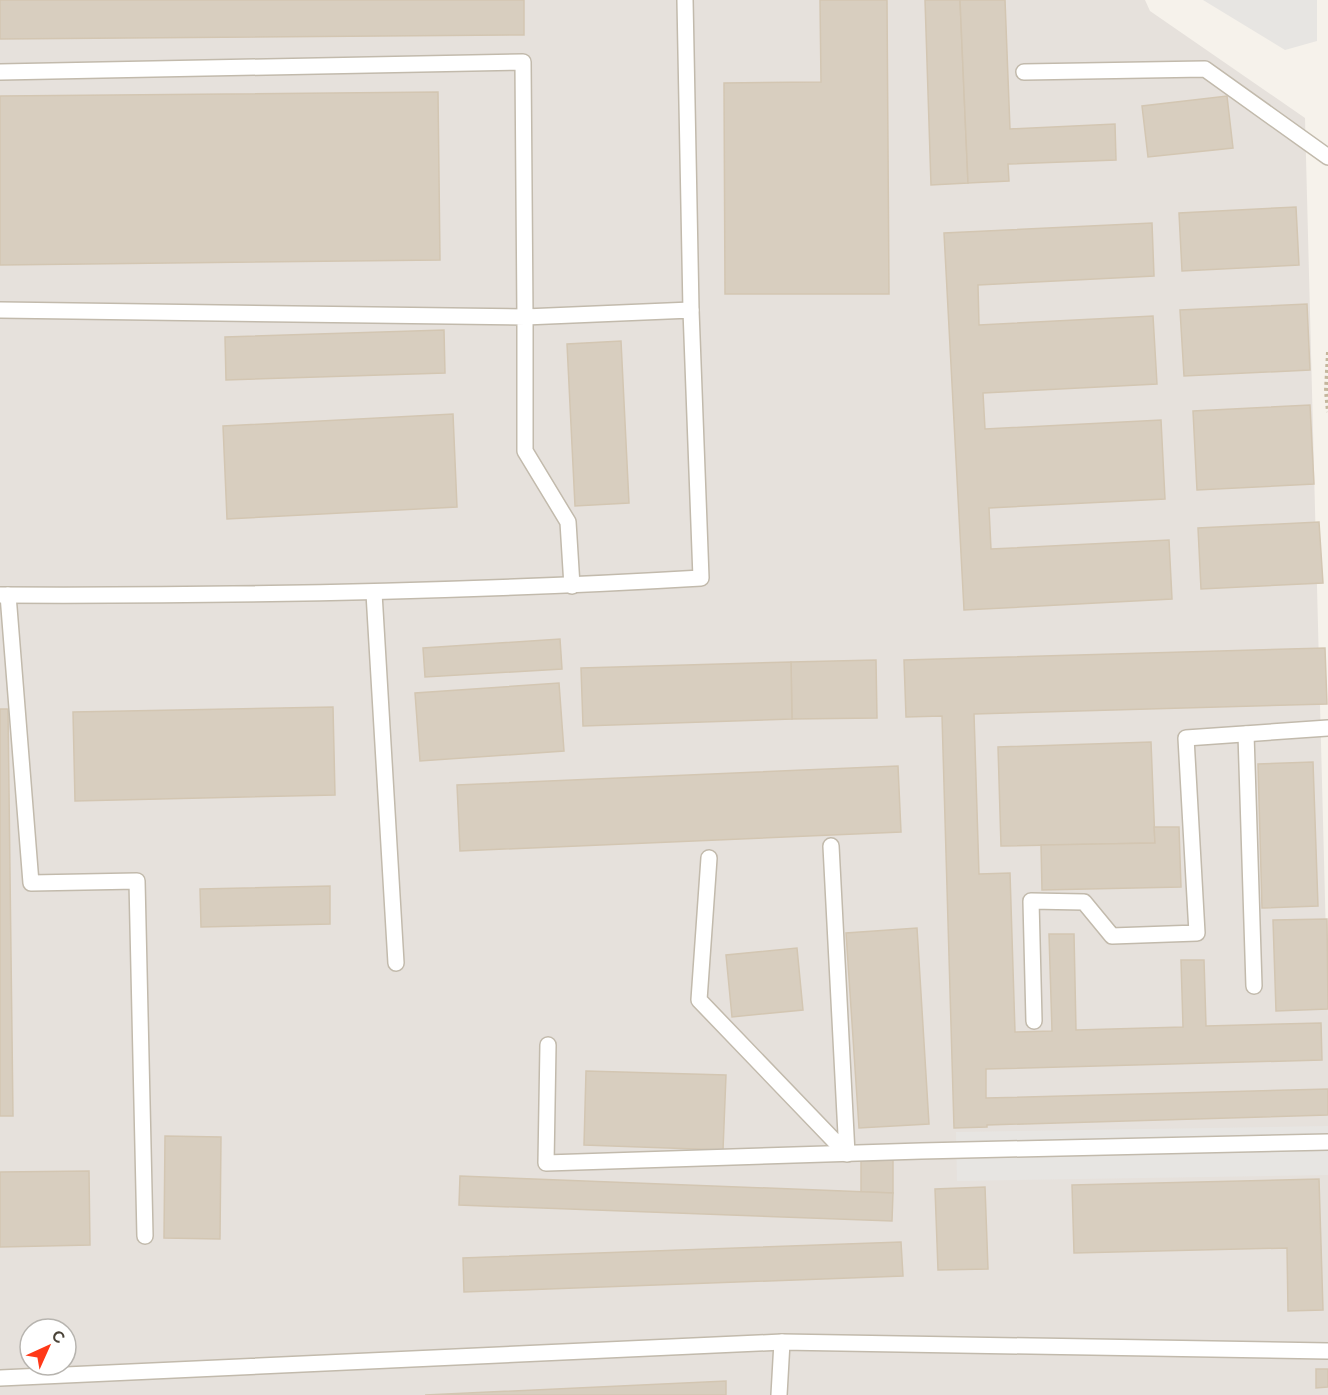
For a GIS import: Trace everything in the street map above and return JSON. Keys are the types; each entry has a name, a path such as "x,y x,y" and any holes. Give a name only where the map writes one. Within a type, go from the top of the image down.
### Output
{"lane":[{"path":"145,1236 137,881 31,883 4,596 374,592 572,586 701,578 691,310 685,0"},
{"path":"0,72 523,62 525,451 568,522 572,586"},
{"path":"1024,72 1205,69 1306,139 1328,157"},
{"path":"0,310 525,317 691,310"},
{"path":"374,592 396,963"},
{"path":"1034,1022 1032,901 1084,902 1112,936 1197,933 1186,738 1328,728"},
{"path":"1246,734 1254,986"},
{"path":"831,846 847,1154"},
{"path":"709,858 699,1000 847,1154"},
{"path":"548,1045 546,1163 1328,1142"},
{"path":"0,1378 782,1342 1328,1351"},
{"path":"779,1395 782,1342"}],"path":[{"path":"1328,352 1326,391 1328,412"}],"shaded area":[{"path":"0,0 1145,0 1150,11 1305,118 1328,1016 1328,1395 0,1395"},
{"path":"1203,0 1317,0 1317,41 1285,50"},
{"path":"1328,1126 1328,1175 957,1181 956,1132"}],"building":[{"path":"0,0 524,0 524,35 0,39"},
{"path":"820,0 887,0 889,294 725,294 724,83 821,82"},
{"path":"925,0 960,0 968,183 931,185"},
{"path":"960,0 1005,0 1010,129 1115,124 1116,160 1008,164 1009,181 968,183"},
{"path":"438,92 440,260 0,265 0,96"},
{"path":"1227,96 1233,148 1148,157 1142,106"},
{"path":"1296,207 1299,265 1182,271 1179,213"},
{"path":"1152,223 1154,276 978,285 979,325 1153,316 1157,384 983,393 985,429 1161,420 1165,499 989,508 991,549 1169,540 1172,599 964,610 944,233"},
{"path":"1307,304 1310,370 1184,376 1180,310"},
{"path":"444,330 445,373 226,380 225,337"},
{"path":"621,341 629,503 575,506 567,344"},
{"path":"1310,405 1314,484 1197,490 1193,411"},
{"path":"453,414 457,507 227,519 223,426"},
{"path":"1319,522 1323,583 1201,589 1198,528"},
{"path":"560,639 562,669 425,677 423,648"},
{"path":"1325,648 1327,704 974,714 979,874 1010,873 1015,1032 1052,1031 1049,934 1074,934 1076,1030 1183,1027 1181,960 1204,960 1206,1026 1321,1023 1322,1060 986,1069 986,1098 1328,1089 1328,1115 987,1125 987,1127 954,1128 942,716 906,717 904,660"},
{"path":"876,660 877,718 792,719 791,662"},
{"path":"791,662 792,719 583,726 581,668"},
{"path":"559,683 564,751 420,761 415,693"},
{"path":"333,707 335,795 75,801 73,712"},
{"path":"0,709 8,709 13,1116 0,1116"},
{"path":"1151,742 1155,843 1001,846 998,747"},
{"path":"1313,762 1318,906 1262,908 1258,764"},
{"path":"898,766 901,832 460,851 457,785"},
{"path":"1154,827 1179,827 1181,887 1042,890 1041,845 1155,843"},
{"path":"330,886 330,924 201,927 200,889"},
{"path":"1327,919 1328,1009 1276,1011 1273,920"},
{"path":"917,928 929,1124 859,1128 846,933"},
{"path":"797,948 803,1010 732,1017 726,955"},
{"path":"586,1071 726,1075 723,1150 584,1145"},
{"path":"165,1136 221,1137 220,1239 164,1238"},
{"path":"893,1160 893,1193 861,1192 861,1161"},
{"path":"89,1171 90,1245 0,1247 0,1172"},
{"path":"460,1176 893,1193 892,1221 459,1205"},
{"path":"1319,1179 1323,1310 1288,1311 1287,1248 1074,1253 1072,1185"},
{"path":"985,1187 988,1269 938,1270 935,1189"},
{"path":"901,1242 903,1276 464,1292 463,1258"},
{"path":"1316,1369 1328,1369 1328,1387 1316,1388"},
{"path":"726,1381 726,1395 425,1395"}]}
